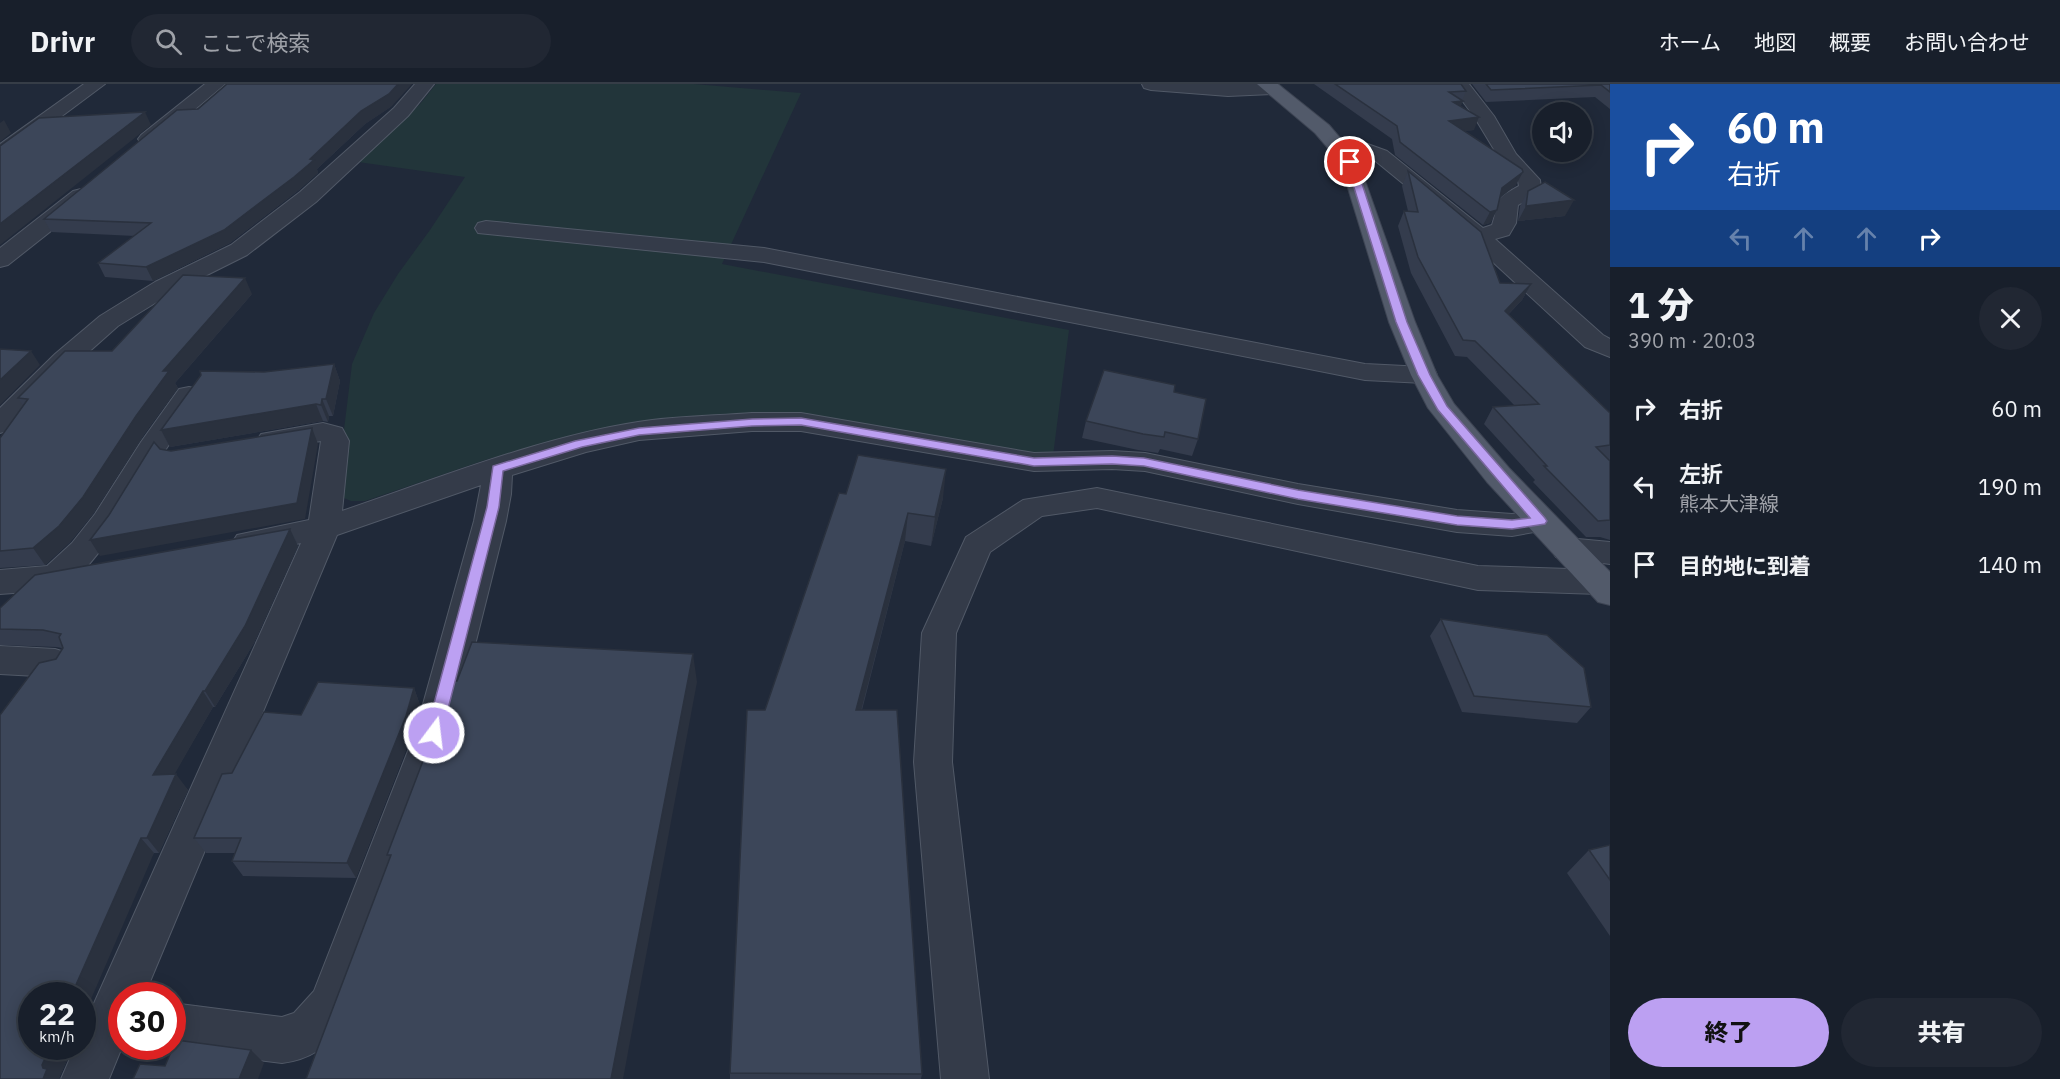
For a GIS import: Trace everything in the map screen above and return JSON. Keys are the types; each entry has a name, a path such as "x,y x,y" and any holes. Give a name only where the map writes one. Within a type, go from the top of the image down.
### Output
{"main road":[{"path":"1269,86 1310,116 1340,146 1350,162 1402,322 1424,375 1442,408 1567,549"}],"street":[{"path":"0,153 96,84"},
{"path":"133,152 216,84"},
{"path":"0,424 64,360 109,321 164,287 239,250 308,197 401,112 425,84"},
{"path":"1151,84 1228,90 1269,86"},
{"path":"1459,84 1484,116 1508,158 1529,180 1530,189 1507,202 1505,223 1501,230 1478,236"},
{"path":"1340,146 1362,148 1380,155 1478,236 1594,340 1610,349"},
{"path":"0,260 99,181"},
{"path":"486,228 764,255 1365,372 1424,375"},
{"path":"0,614 46,579 75,562 97,538 166,425 193,390"},
{"path":"219,548 324,528 497,469 580,444 639,431 752,423 801,422 1034,462 1112,460 1144,462 1298,494 1457,521 1512,525 1540,521"},
{"path":"132,982 324,528 335,441 332,434 323,432 243,444"},
{"path":"186,1028 292,1040 306,1034 318,1024 331,1006 434,733 492,512 496,494 497,469"},
{"path":"965,1079 933,762 939,633 977,546 988,536 1034,507 1097,498 1478,578 1606,576"},
{"path":"1567,549 1606,576"},
{"path":"0,582 46,579 103,570"},
{"path":"0,660 55,663"},
{"path":"85,1079 108,1035"}],"green space":[{"path":"436,84 694,84 801,93 722,264 1069,330 1053,456 808,415 638,421 488,459 365,501 351,501 339,496 337,487 352,364 374,313 465,177 358,162 420,104"}],"building":[{"path":"227,84 398,84 389,94 361,111 310,159 314,160 294,177 224,230 146,267 98,263 151,223 44,219 177,110 198,109"},
{"path":"1335,84 1461,84 1466,91 1449,92 1463,101 1453,102 1479,117 1449,121 1522,169 1523,172 1502,188 1497,210 1490,212 1400,142 1397,126"},
{"path":"1486,84 1610,84 1610,92 1601,85 1491,90"},
{"path":"145,112 0,224 0,146 39,118"},
{"path":"1408,171 1481,232 1500,283 1531,284 1505,311 1610,413 1610,445 1596,447 1610,461 1610,520 1598,521 1544,466 1547,466 1493,407 1539,404 1475,341 1463,340 1418,257 1404,211 1418,212"},
{"path":"1545,182 1574,200 1526,206 1528,191"},
{"path":"183,275 245,278 163,371 169,371 136,416 83,497 59,526 33,548 0,551 0,438 28,399 18,398 65,351 112,351"},
{"path":"0,349 31,351 0,380"},
{"path":"334,364 326,399 322,399 321,405 161,430 201,375 200,371 264,372"},
{"path":"1104,370 1175,385 1174,392 1206,399 1198,439 1165,432 1164,437 1143,434 1086,421"},
{"path":"312,428 297,503 90,540 109,515 154,442 160,449 171,451"},
{"path":"858,455 946,469 935,517 908,513 856,710 897,710 922,1074 730,1073 747,710 765,710 839,493 846,494"},
{"path":"290,529 245,626 153,775 176,774 147,838 141,838 77,982 18,982 18,1060 44,1060 42,1065 47,1069 43,1079 0,1079 0,715 39,663 56,659 63,648 59,637 61,634 43,630 0,629 0,608 35,575"},
{"path":"1441,619 1547,635 1584,668 1591,707 1474,696"},
{"path":"472,642 693,654 611,1079 306,1079 391,855 387,855 444,706 451,681 457,681"},
{"path":"318,682 414,688 406,716 347,863 232,861 241,838 194,838 222,774 232,773 264,712 301,715"},
{"path":"1610,845 1610,880 1589,850"},
{"path":"186,1041 251,1050 239,1079 133,1079 140,1064 165,1066 168,1060 186,1060"}],"route":[{"path":"434,733 493,507 497,469 580,444 639,431 801,422 836,426 1034,462 1112,460 1144,462 1298,494 1457,521 1512,525 1540,521 1442,408 1424,375 1402,322 1350,162"}]}
